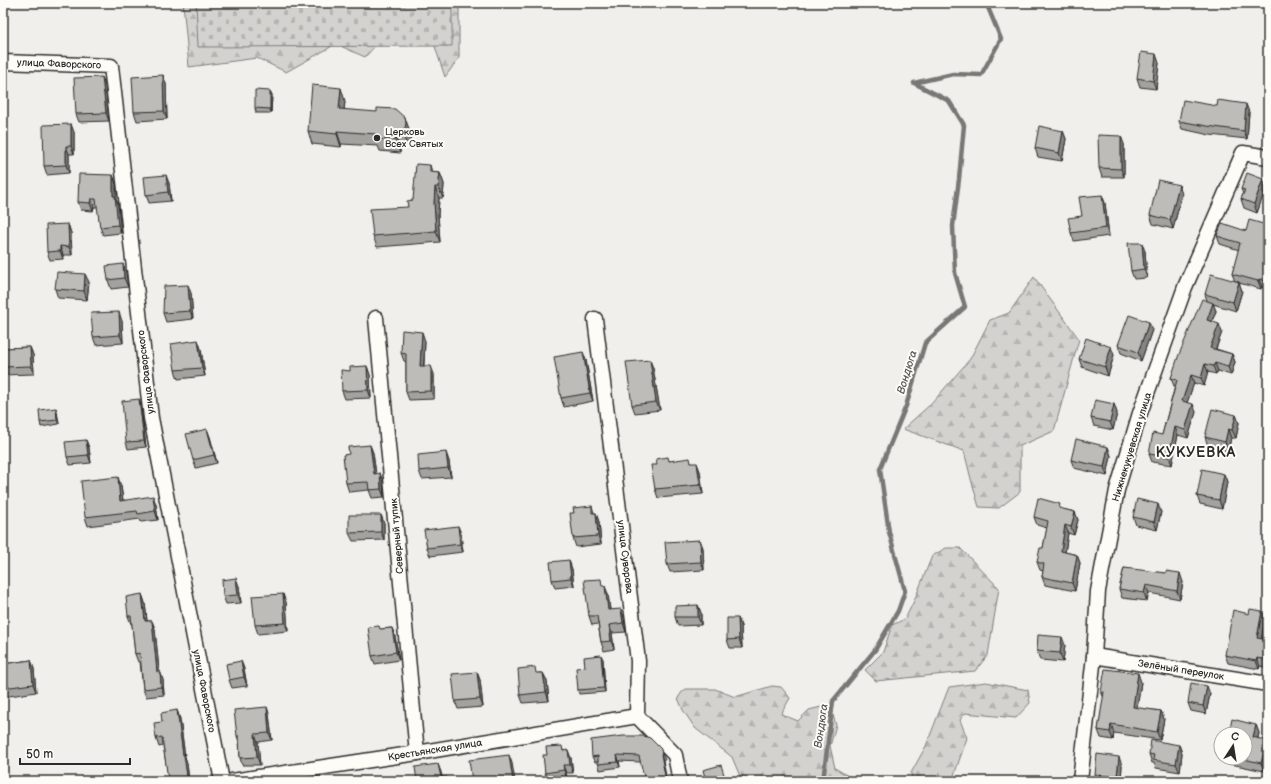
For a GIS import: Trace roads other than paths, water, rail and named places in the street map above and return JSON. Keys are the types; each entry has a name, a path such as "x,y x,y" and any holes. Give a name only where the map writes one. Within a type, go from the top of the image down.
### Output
{"street":[{"name":"улица Фаворского","path":"3,62 110,66 151,418 222,781"},
{"name":"Нижнекукуевская улица","path":"1080,781 1094,656 1098,591 1117,490 1140,413 1185,287 1243,153 1268,156"},
{"name":"Северный тупик","path":"376,318 417,753"},
{"name":"улица Суворова","path":"595,319 638,661 637,716"},
{"name":"Зелёный переулок","path":"1094,656 1268,684"},
{"name":"Крестьянская улица","path":"232,781 417,753 637,716"},
{"path":"637,716 675,755 680,781"}],"waterway":[{"name":"Вондюга","path":"823,781 833,701 875,650 898,611 905,591 889,532 880,469 906,406 925,343 965,307 955,273 953,226 964,125 949,101 914,83 953,74 981,75 1001,39 987,5 988,3"}],"place":[{"name":"Церковь Всех Святых","path":"377,138"}],"district":[{"name":"КУКУЕВКА","path":"1196,452"}]}
